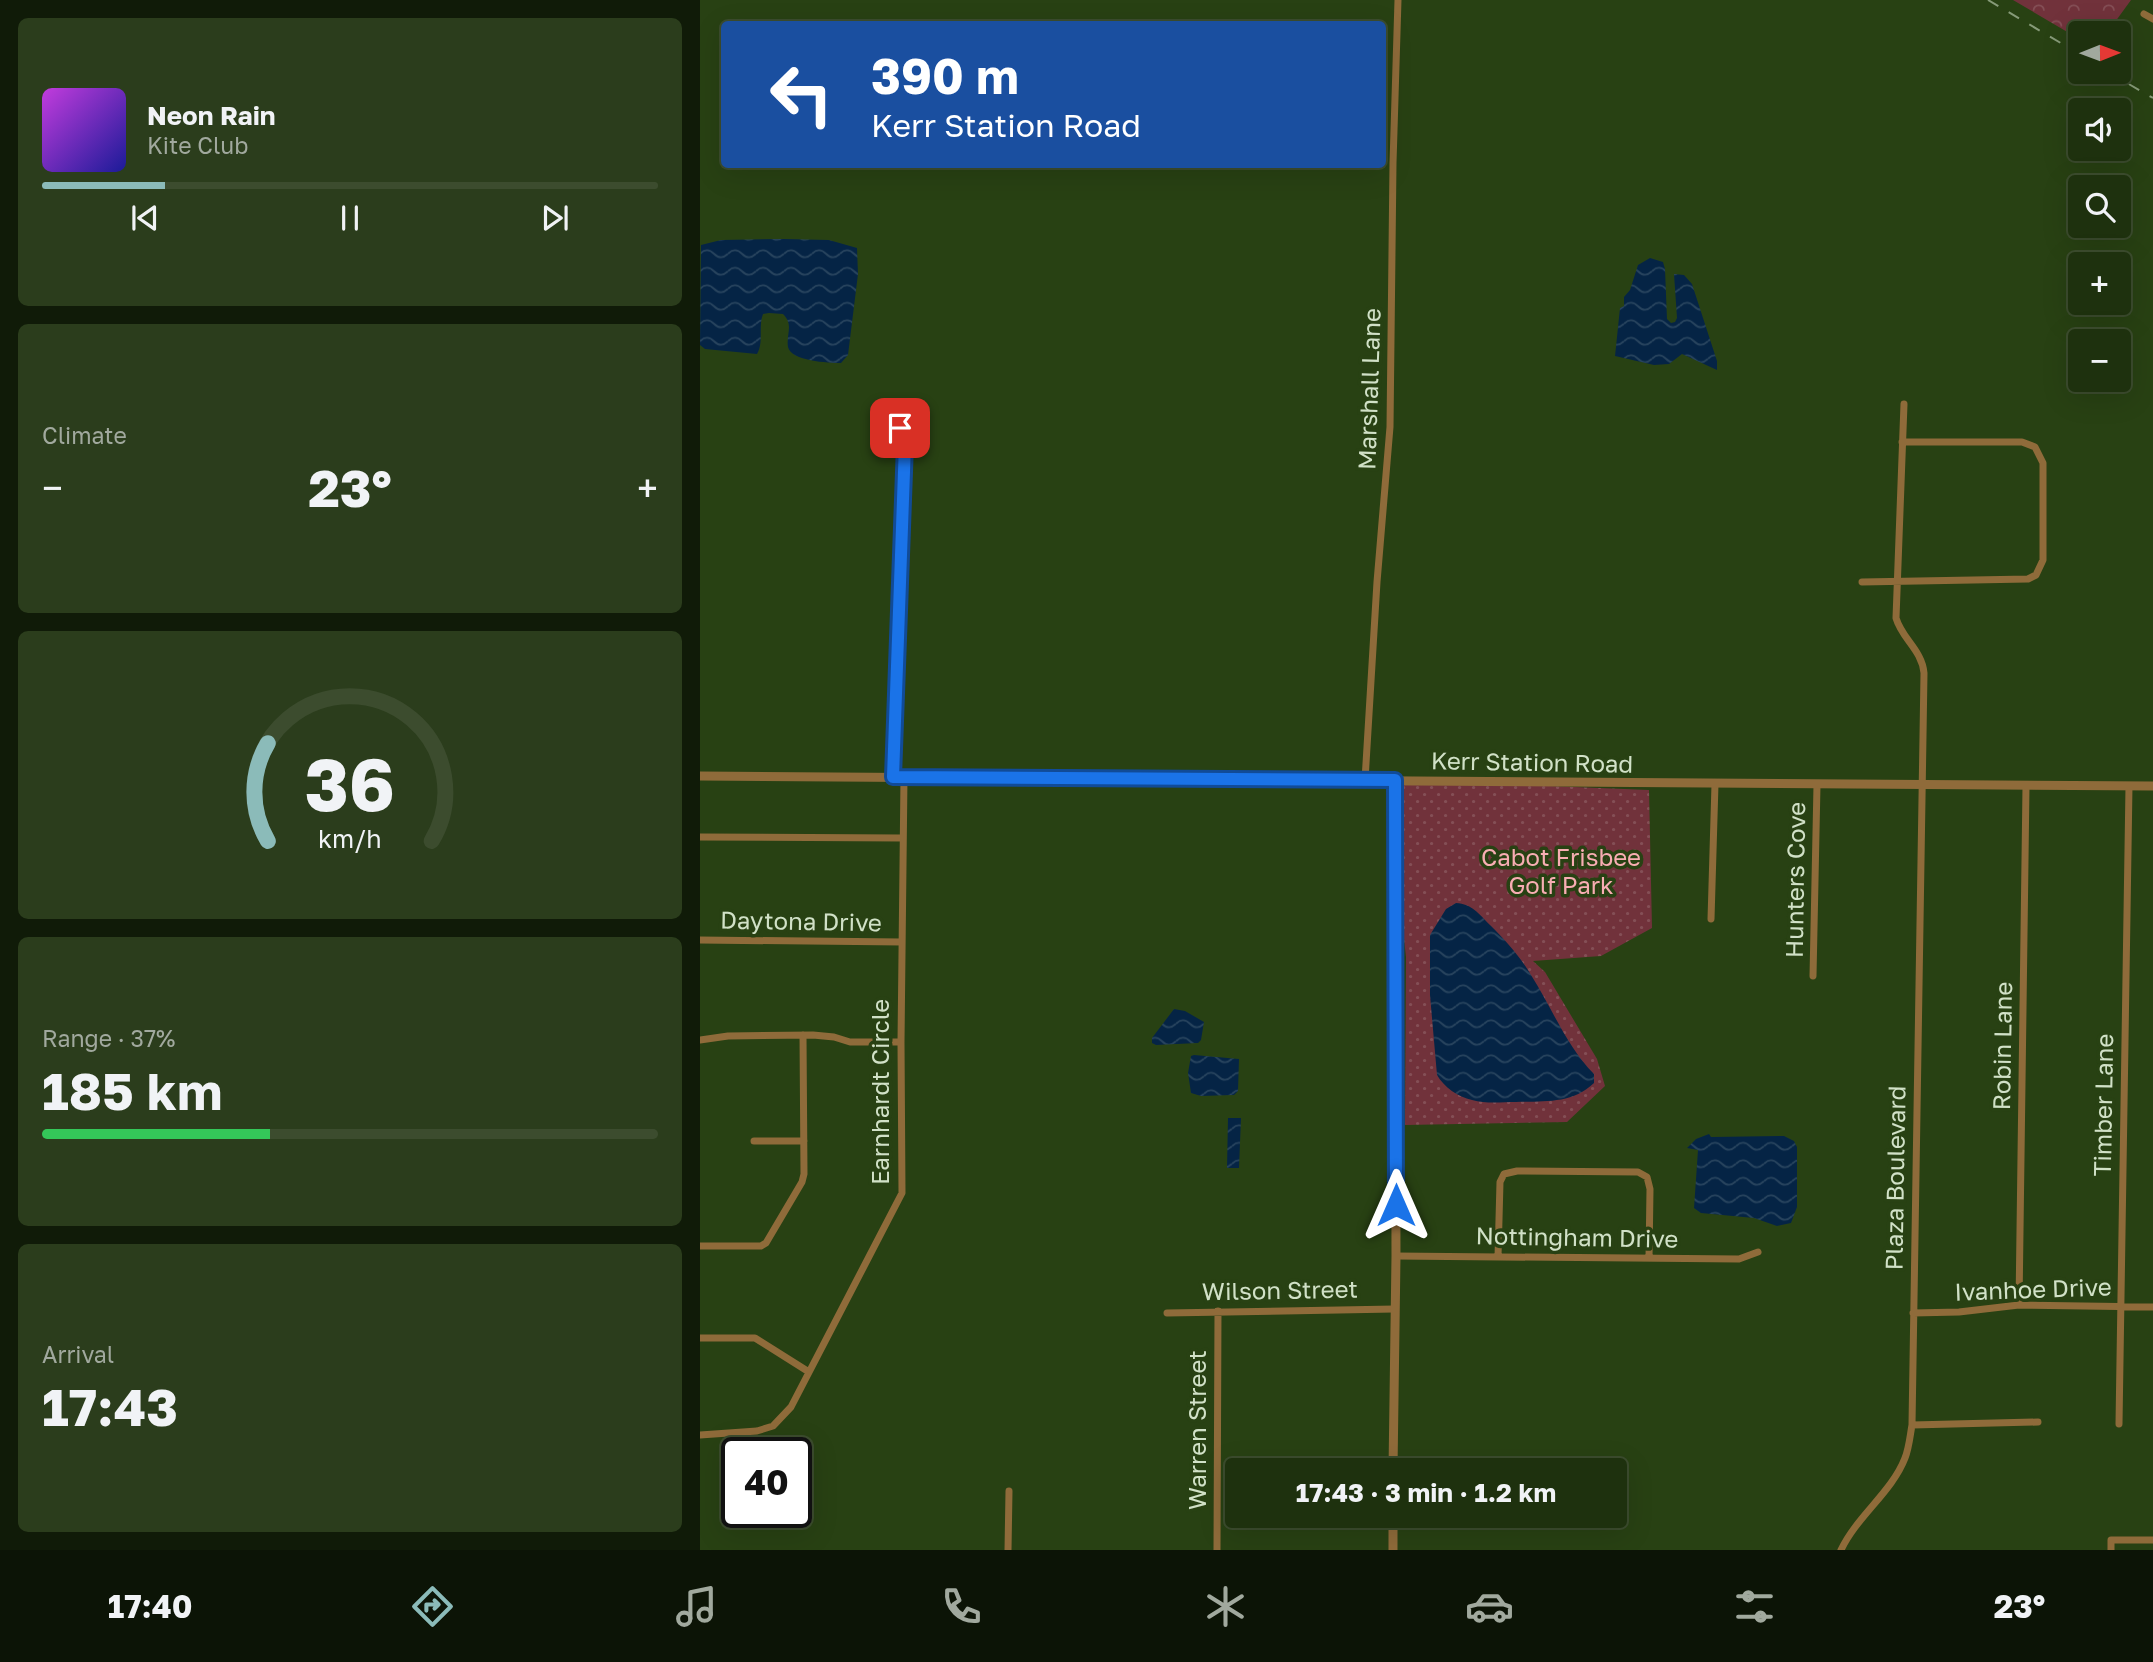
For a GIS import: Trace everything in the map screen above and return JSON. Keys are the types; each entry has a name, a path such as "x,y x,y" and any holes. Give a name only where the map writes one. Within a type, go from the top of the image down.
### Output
{"street":[{"name":"Marshall Lane","path":"1365,780 1390,427 1392,163 1398,0"},
{"path":"2144,14 2153,19"},
{"name":"Plaza Boulevard","path":"1841,1550 1848,1536 1900,1467 1905,1458 1912,1425 1923,663 1920,654 1899,629 1896,618 1904,404"},
{"path":"893,777 905,444 896,424"},
{"path":"1862,582 2028,579 2036,575 2043,560 2043,463 2035,447 2022,442 1902,442"},
{"name":"Kerr Station Road","path":"700,776 2153,786"},
{"name":"Earnhardt Circle","path":"700,1435 733,1434 772,1426 791,1407 902,1193 904,777"},
{"path":"1394,1458 1395,780"},
{"path":"1711,919 1715,785"},
{"name":"Hunters Cove","path":"1813,976 1817,785"},
{"name":"Robin Lane","path":"2019,1305 2026,786"},
{"name":"Timber Lane","path":"2119,1424 2129,786"},
{"path":"700,837 902,838"},
{"name":"Daytona Drive","path":"700,940 902,942"},
{"path":"700,1040 728,1036 803,1035 834,1037 850,1042 901,1042"},
{"path":"700,1246 761,1246 766,1243 803,1178 803,1035"},
{"path":"754,1141 804,1141"},
{"path":"1498,1257 1500,1182 1504,1174 1517,1171 1638,1172 1647,1177 1650,1189 1649,1258"},
{"name":"Nottingham Drive","path":"1396,1256 1739,1259 1758,1252"},
{"name":"Ivanhoe Drive","path":"1913,1313 1959,1312 2019,1305 2153,1307"},
{"name":"Wilson Street","path":"1167,1313 1394,1309"},
{"name":"Warren Street","path":"1217,1550 1218,1311"},
{"path":"700,1338 755,1338 809,1372"},
{"path":"1912,1425 2038,1422"},
{"path":"1008,1550 1009,1491"},
{"path":"1393,1528 1393,1550"},
{"path":"2111,1550 2111,1540 2153,1540"}],"green space":[{"path":"2013,0 2131,0 2116,21 2068,21 2068,32"},
{"name":"Cabot Frisbee Golf Park","path":"1395,780 1649,790 1652,928 1601,956 1533,961 1545,972 1597,1059 1605,1086 1567,1122 1405,1125 1406,957 1395,857"}],"water":[{"path":"721,240 829,240 857,248 858,274 848,355 841,363 811,360 791,352 788,347 788,322 783,314 763,314 757,354 705,349 700,345 701,245"},
{"path":"1650,258 1663,262 1667,319 1671,323 1677,318 1674,274 1684,275 1692,284 1717,361 1717,370 1682,354 1669,364 1654,365 1615,356 1620,308 1624,306 1624,297 1630,290 1638,265"},
{"path":"1456,903 1467,905 1479,913 1522,961 1568,1040 1594,1074 1594,1083 1586,1090 1558,1100 1483,1102 1457,1094 1437,1075 1430,995 1430,935 1446,909"},
{"path":"1174,1009 1185,1011 1204,1022 1198,1043 1152,1043 1152,1038"},
{"path":"1191,1056 1239,1059 1238,1091 1234,1095 1201,1096 1191,1093 1188,1073"},
{"path":"1228,1118 1241,1118 1239,1168 1227,1168"},
{"path":"1709,1134 1711,1137 1784,1136 1794,1141 1797,1147 1797,1207 1791,1223 1777,1226 1754,1218 1701,1213 1694,1208 1698,1150 1687,1148 1696,1139"}],"railway":[{"path":"1988,0 2068,47"},
{"path":"2129,84 2153,98"}],"route":[{"path":"900,428 905,444 893,777 1395,780 1396,1205"}]}
